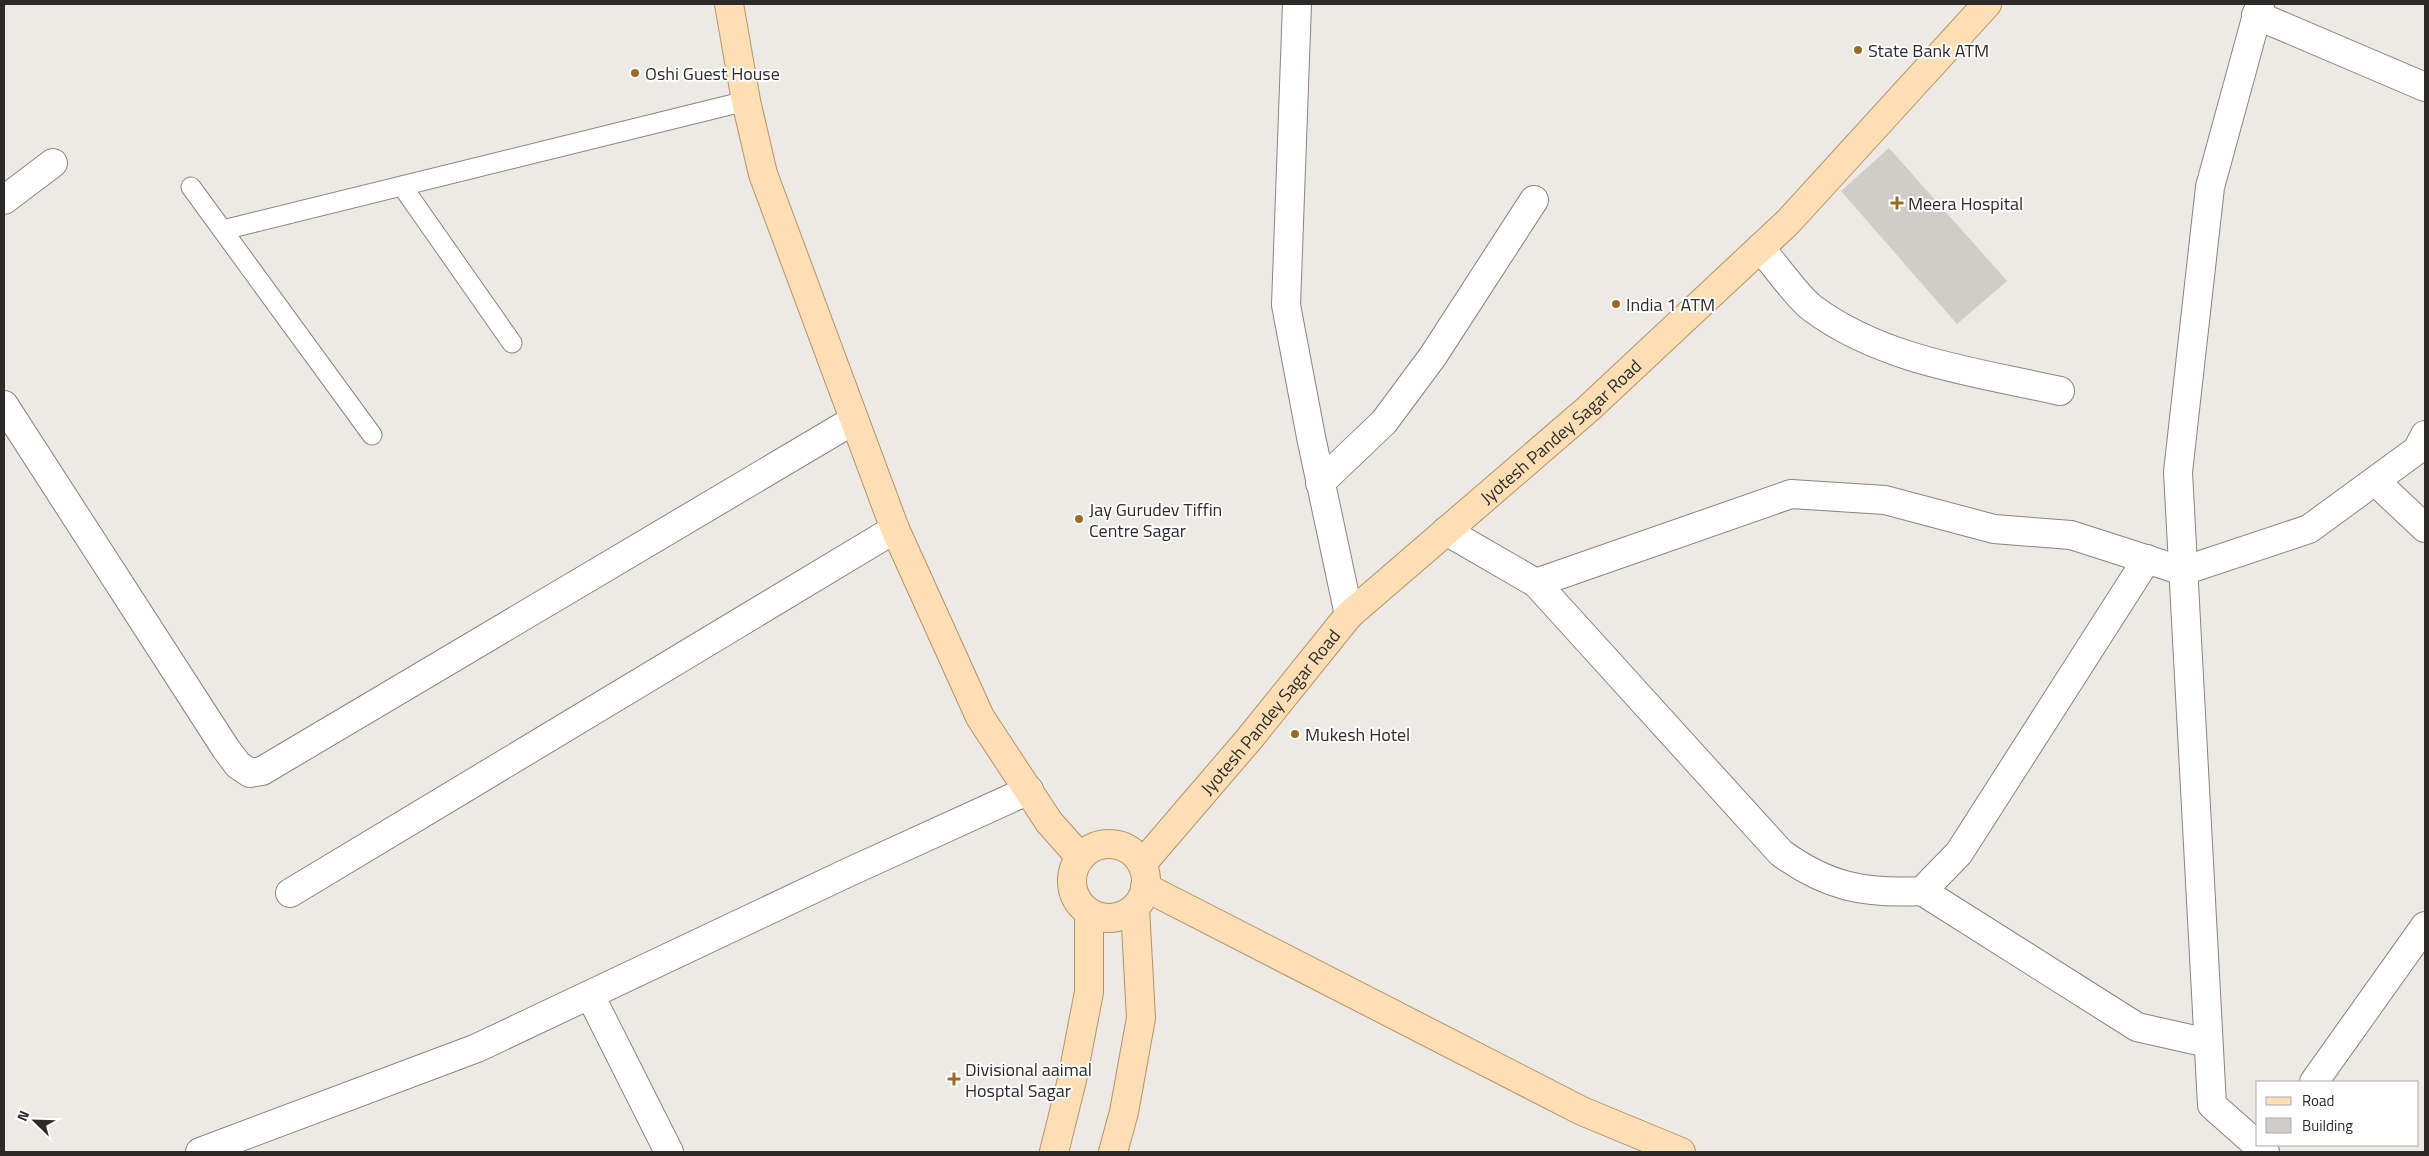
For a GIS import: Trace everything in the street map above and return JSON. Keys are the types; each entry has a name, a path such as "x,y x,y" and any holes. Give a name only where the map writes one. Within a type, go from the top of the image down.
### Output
{"main road":[{"path":"729,4 746,101 763,174 895,529 980,717 1049,822 1080,857"},
{"name":"Jyotesh Pandey Sagar Road","path":"1141,886 1250,738 1349,615 1588,409 1788,222 1986,4"},
{"path":"1113,1152 1124,1112 1141,1018 1141,886 1130,851 1114,844 1102,844 1090,849 1080,857 1074,868 1071,881 1073,894 1079,905 1089,913 1101,918 1114,919 1126,915 1141,886"},
{"path":"1141,886 1582,1111 1681,1152"},
{"path":"1054,1152 1072,1080 1089,992 1089,913"}],"street":[{"path":"1297,4 1286,305 1320,483 1349,615"},
{"path":"2256,1145 2212,1105 2178,472 2210,187 2258,9 2425,87"},
{"path":"4,200 52,163"},
{"path":"1320,483 1384,422 1433,356 1534,200"},
{"path":"1760,248 1811,308 1863,338 1902,354 2060,391"},
{"path":"4,405 226,749 238,765 250,773 262,771 854,420"},
{"path":"1536,583 1791,494 1885,500 1994,530 2071,535 2183,571 2309,529 2417,450 2425,435"},
{"path":"2375,481 2425,528"},
{"path":"290,893 895,529"},
{"path":"1446,531 1536,583 1781,853 1803,869 1848,888 1888,893 1922,891 2137,1028 2208,1043"},
{"path":"1922,891 1959,853 2147,559"},
{"path":"200,1152 478,1048 847,873 1028,790"},
{"path":"2315,1081 2425,926"},
{"path":"590,994 669,1152"}],"lane":[{"path":"224,230 746,101"},
{"path":"402,186 512,342"},
{"path":"192,187 372,435"}],"building":[{"path":"1889,148 2007,281 1957,324 1841,191"}],"place":[{"name":"State Bank ATM","path":"1858,50"},
{"name":"Oshi Guest House","path":"635,73"},
{"name":"Meera Hospital","path":"1897,203"},
{"name":"India 1 ATM","path":"1616,304"},
{"name":"Jay Gurudev Tiffin Centre Sagar","path":"1079,519"},
{"name":"Mukesh Hotel","path":"1295,734"},
{"name":"Divisional aaimal Hosptal Sagar","path":"954,1079"}]}
